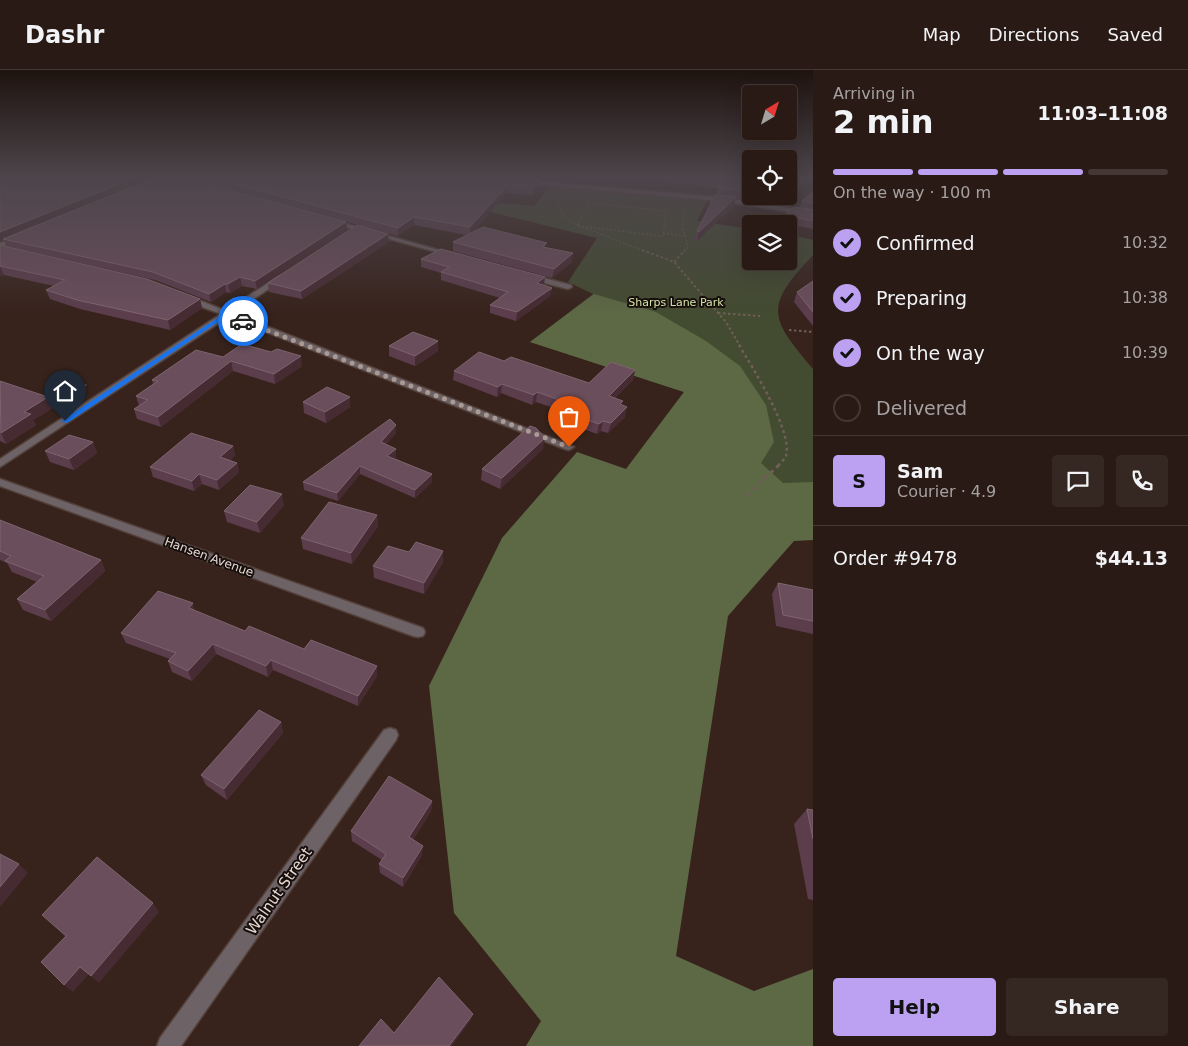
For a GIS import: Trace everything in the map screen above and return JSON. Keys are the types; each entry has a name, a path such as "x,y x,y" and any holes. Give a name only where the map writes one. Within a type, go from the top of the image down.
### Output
{"street":[{"path":"332,222 462,258"},
{"path":"349,233 357,228"},
{"path":"0,245 27,234"},
{"path":"0,249 10,251"},
{"path":"0,464 292,271"},
{"path":"520,274 568,287"},
{"path":"177,294 569,447"},
{"name":"Hansen Avenue","path":"0,482 418,632"},
{"name":"Walnut Street","path":"168,1046 390,735"}],"path":[{"path":"569,222 674,262 718,313 759,376 772,402 786,443 786,456 781,463 748,495"},
{"path":"577,226 579,222"},
{"path":"577,226 663,236 665,222"},
{"path":"674,262 688,247 683,222"},
{"path":"663,233 686,236"},
{"path":"718,313 760,316"},
{"path":"789,330 813,332"}],"green space":[{"name":"Sharps Lane Park","path":"530,222 701,222 742,228 742,270 797,270 797,236 813,240 813,255 786,287 780,300 778,312 781,324 788,337 813,369 813,540 626,469 684,392 530,342 593,294 568,282 597,238"},
{"path":"594,294 656,312 706,341 740,366 766,405 774,442 761,463 783,483 813,482 813,540 794,541 728,616 676,956 754,991 813,969 813,1046 526,1046 541,1021 454,913 429,686 502,538 577,452 626,469 684,392 530,342"}],"water":[{"path":"75,381 87,385 66,398 53,397 56,396 54,395"}],"building":[{"path":"0,222 26,222 0,232"},
{"path":"46,222 346,222 255,281 240,277 209,294 153,272 3,239"},
{"path":"374,222 407,222 398,228"},
{"path":"439,222 475,222 470,227"},
{"path":"702,222 710,222 699,232 697,231"},
{"path":"357,225 388,234 301,291 268,283"},
{"path":"483,227 547,243 543,247 573,253 554,269 453,242"},
{"path":"0,245 147,279 200,299 168,320 77,300 46,290 65,280 0,266"},
{"path":"441,249 545,277 537,283 552,288 517,312 490,305 508,292 441,272 449,267 421,259"},
{"path":"813,281 813,312 797,292"},
{"path":"413,332 438,341 415,356 389,346"},
{"path":"242,344 271,352 277,349 301,356 274,374 231,361 158,417 134,409 148,400 136,396 158,381 152,380 196,350 223,357"},
{"path":"479,352 504,361 511,357 589,383 611,362 635,370 609,396 623,401 620,404 627,407 611,423 603,421 599,424 574,415 582,408 537,392 534,395 502,384 498,387 454,371"},
{"path":"0,381 48,397 24,412 31,414 1,433"},
{"path":"327,387 350,397 325,412 303,402"},
{"path":"390,419 396,425 381,442 396,449 387,456 432,474 415,490 360,466 337,493 303,482"},
{"path":"530,426 536,428 545,438 502,478 482,469"},
{"path":"191,433 233,446 220,457 237,463 217,480 199,474 192,481 150,467"},
{"path":"69,435 93,442 69,459 45,451"},
{"path":"250,485 282,494 257,522 224,511"},
{"path":"329,502 377,515 351,553 301,538"},
{"path":"0,520 101,560 45,610 17,599 44,576 5,561 11,556 0,551"},
{"path":"416,542 443,551 424,583 373,566 388,546 409,552"},
{"path":"778,583 813,590 813,621 783,615"},
{"path":"158,591 193,603 189,608 245,631 249,626 304,649 311,640 377,666 358,696 271,660 266,666 213,644 188,671 168,661 176,653 121,633"},
{"path":"259,710 281,722 224,789 201,775"},
{"path":"389,776 432,801 409,837 423,846 403,878 379,864 386,854 351,831"},
{"path":"807,809 813,810 813,839"},
{"path":"0,854 19,864 0,887"},
{"path":"97,857 153,903 91,976 80,967 64,985 41,962 66,936 42,915"},
{"path":"439,977 473,1014 449,1046 359,1046 381,1019 394,1033"}],"way so far":[{"path":"243,321 569,447"}],"route":[{"path":"65,421 226,314 243,321"}]}
